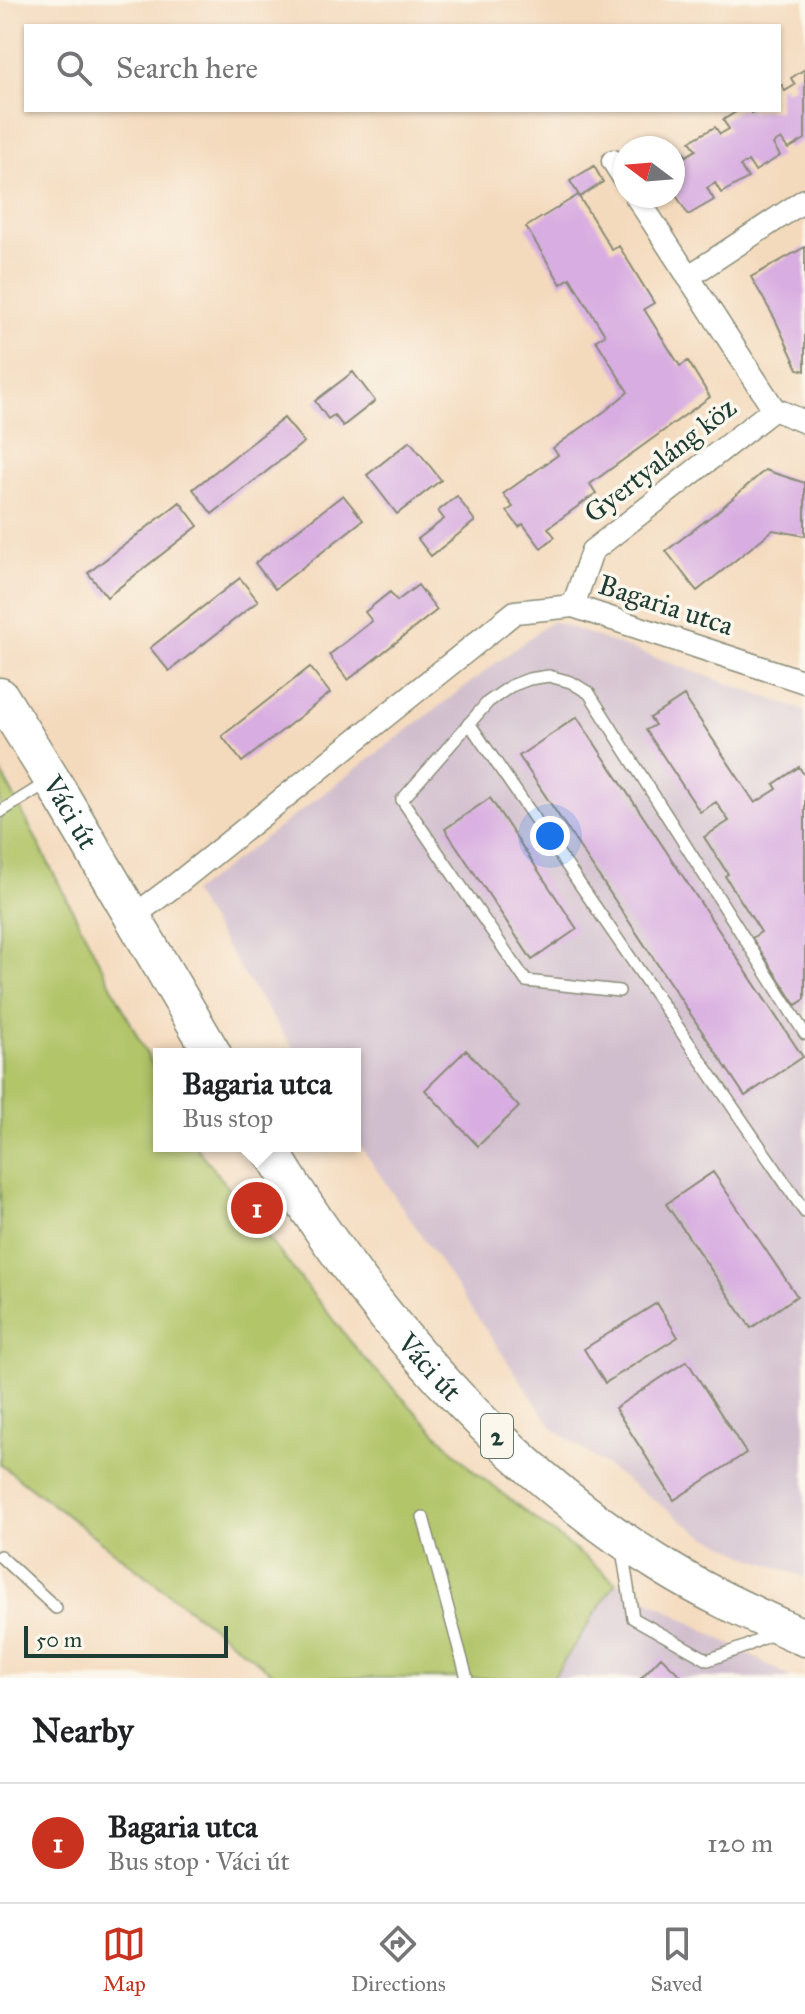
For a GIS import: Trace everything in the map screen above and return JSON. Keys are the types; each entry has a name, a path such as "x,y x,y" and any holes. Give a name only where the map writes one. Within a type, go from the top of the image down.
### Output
{"main road":[{"name":"Váci út","path":"0,696 209,1048"},
{"name":"Váci út","path":"272,1152 333,1246 401,1335 472,1413 519,1457 595,1520 663,1567 714,1596 795,1634"}],"street":[{"path":"688,277 805,200"},
{"path":"644,208 774,409 805,422"},
{"name":"Gyertyaláng köz","path":"573,606 592,551 774,409"},
{"name":"Bagaria utca","path":"131,918 515,612 573,606 805,682"}],"lane":[{"path":"619,991 526,981 402,800 488,702 511,686 529,679 549,676 571,682 589,693 805,1034"},
{"path":"469,723 805,1212"},
{"path":"0,812 52,780"},
{"path":"423,1517 467,1678"},
{"path":"620,1537 633,1618 708,1660 795,1634"},
{"path":"0,1556 56,1608"}],"shaded area":[{"path":"552,621 805,711 805,1577 754,1559 700,1533 553,1428 361,1147 361,1048 293,1048 192,893"},
{"path":"616,1582 792,1678 553,1678"}],"green space":[{"path":"0,769 153,1066 153,1152 200,1152 362,1356 471,1469 616,1582 553,1678 279,1678 0,1464"}],"building":[{"path":"805,69 805,139 788,149 781,139 773,144 780,156 755,171 748,161 740,166 748,178 721,193 715,183 707,188 714,200 688,215 684,208 685,154 696,150 690,141 715,127 720,134 729,129 723,120 736,112 781,112 781,86 785,91 795,85 791,78"},
{"path":"594,166 603,182 580,197 570,181"},
{"path":"578,195 612,250 619,246 654,303 644,309 680,366 688,361 710,397 590,484 596,493 548,528 555,537 541,548 523,524 519,527 507,511 513,507 503,494 558,455 553,448 628,392 596,340 605,335 570,278 561,284 526,227"},
{"path":"805,247 805,371 798,369 751,277"},
{"path":"353,372 375,401 343,426 334,415 328,419 315,401"},
{"path":"284,418 304,442 212,514 193,489"},
{"path":"410,441 441,480 397,514 367,475"},
{"path":"765,470 805,483 805,536 773,530 697,591 666,551"},
{"path":"343,495 363,520 275,589 255,563"},
{"path":"457,496 475,521 431,556 418,539 444,519 438,511"},
{"path":"180,502 198,526 107,597 88,573"},
{"path":"240,578 258,601 169,671 150,648"},
{"path":"418,585 437,610 348,680 329,655 372,621 365,612 390,592 397,601"},
{"path":"310,667 330,693 242,762 222,736"},
{"path":"684,696 755,803 777,789 774,784 799,767 805,776 805,999 796,1005 752,938 761,932 704,837 729,821 716,802 700,812 646,730 655,725 650,718"},
{"path":"577,717 803,1057 745,1096 519,756"},
{"path":"490,798 577,929 532,960 445,829"},
{"path":"466,1050 519,1107 478,1146 425,1090"},
{"path":"713,1172 797,1296 751,1328 666,1204"},
{"path":"657,1303 678,1337 605,1383 584,1349"},
{"path":"687,1361 746,1453 674,1500 615,1408"},
{"path":"661,1657 683,1678 641,1678"}],"place":[{"name":"Bagaria utca","path":"257,1208"}]}
